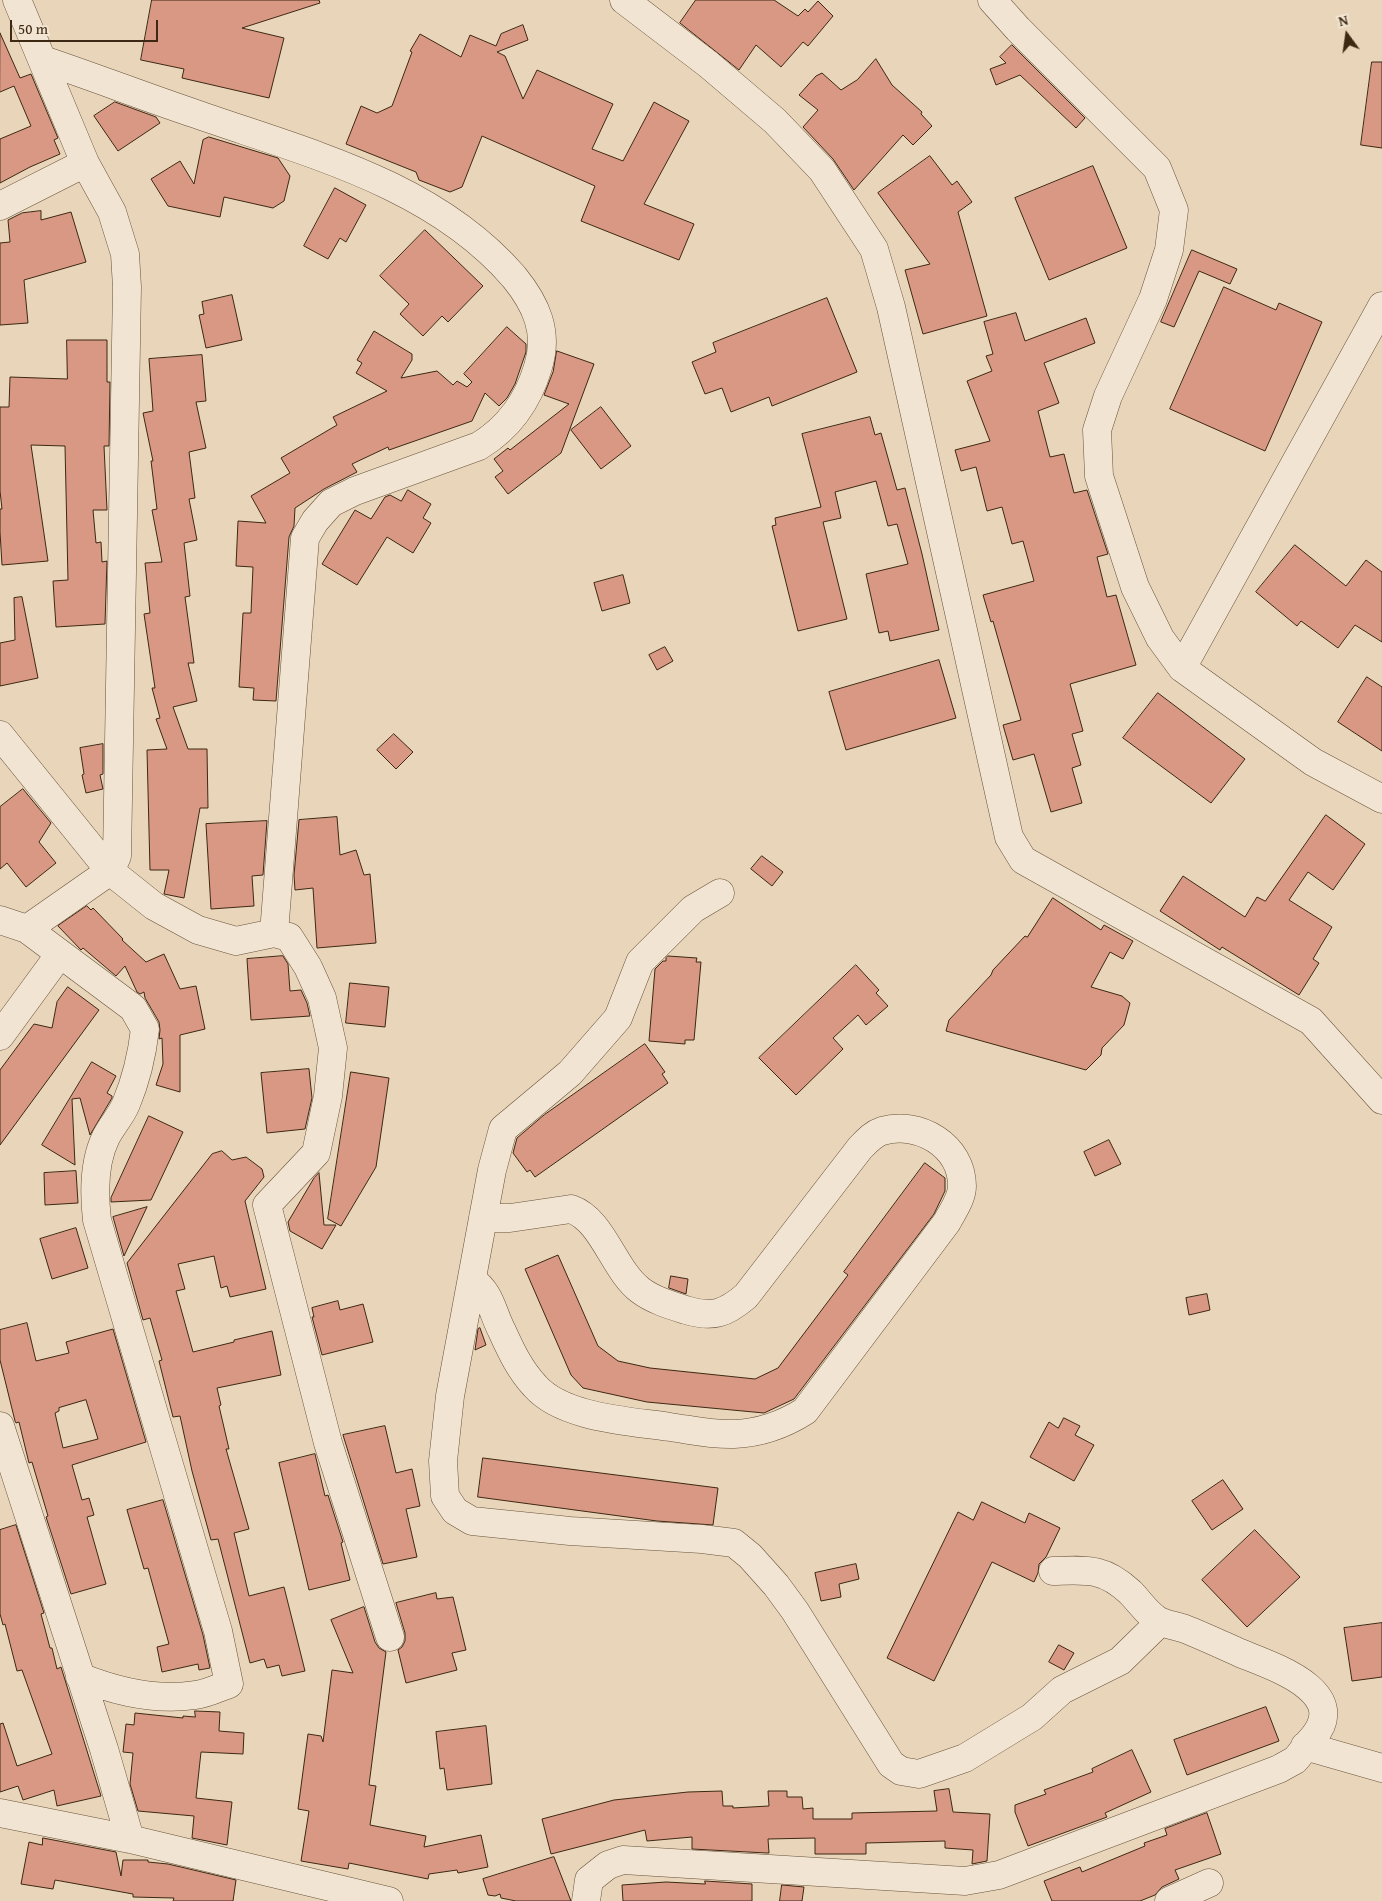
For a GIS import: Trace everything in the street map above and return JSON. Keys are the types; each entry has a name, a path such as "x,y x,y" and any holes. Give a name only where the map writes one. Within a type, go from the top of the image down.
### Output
{"street":[{"path":"17,0 85,163 112,212 125,254 127,287 116,856 110,871 26,929"},
{"path":"624,0 708,64 775,121 822,170 874,249 891,306 1009,837 1023,860 1311,1021 1382,1100"},
{"path":"992,0 1018,29 1157,168 1174,210 1169,250 1153,299 1108,396 1097,430 1099,476 1135,587 1160,638 1182,668 1313,762 1382,799"},
{"path":"43,60 317,156 367,175 410,196 460,228 507,270 534,305 542,334 541,358 528,394 518,412 504,428 479,446 355,491 332,503 314,522 305,538 274,933"},
{"path":"0,206 85,163"},
{"path":"1182,668 1382,306"},
{"path":"0,734 110,871 154,906 198,930 236,941 274,933 289,937 308,967 322,998 333,1048 328,1096 316,1153 267,1205 328,1443 390,1637"},
{"path":"720,893 693,909 640,962 618,1018 570,1073 503,1129 492,1170 450,1396 444,1460 445,1496 455,1511 472,1521 570,1531 702,1539 734,1544 750,1556 795,1611 891,1764 901,1771 919,1774 965,1758 1032,1717 1062,1690 1120,1660 1160,1622"},
{"path":"0,920 26,929 133,1008 145,1029 138,1069 126,1104 106,1136 100,1154 95,1201 97,1220 218,1631 228,1684 197,1695 162,1698 100,1685 80,1677"},
{"path":"0,1036 60,954"},
{"path":"472,1280 483,1288 520,1368 536,1388 552,1400 572,1409 600,1416 705,1432 734,1434 763,1431 787,1423 805,1411 947,1222 962,1187 956,1162 948,1147 935,1138 915,1130 897,1128 881,1131 872,1136 860,1148 746,1296 732,1308 714,1314 696,1313 665,1304 640,1290 626,1275 592,1224 580,1212 571,1208 510,1218 483,1218"},
{"path":"0,1426 104,1749 130,1839"},
{"path":"586,1901 589,1880 608,1865 623,1860 965,1881 999,1875 1278,1769 1295,1759 1316,1734 1322,1721 1323,1707 1309,1686 1281,1670 1184,1629 1160,1622 1111,1577 1090,1569 1053,1571"},
{"path":"1305,1746 1382,1768"},
{"path":"0,1813 130,1839 389,1901"},
{"path":"1169,1901 1208,1883"}],"building":[{"path":"152,0 319,0 320,3 242,28 284,38 269,98 182,78 184,69 141,60"},
{"path":"696,0 774,0 798,16 805,9 808,12 818,1 833,16 808,46 803,42 781,67 756,45 739,70 680,23"},
{"path":"523,25 528,40 497,52 505,56 523,99 537,70 613,104 592,149 623,161 654,102 689,121 644,204 694,224 679,260 581,221 595,186 482,136 462,187 450,192 419,180 416,172 346,144 361,106 377,113 392,106 412,52 410,51 420,34 461,57 470,35 496,46 501,34"},
{"path":"0,33 20,78 31,74 58,138 54,140 60,154 0,183 0,139 31,126 14,86 0,92"},
{"path":"1012,45 1085,118 1076,128 1020,75 996,85 990,69 1006,63 1000,57"},
{"path":"876,59 892,85 922,112 921,114 932,126 913,145 903,135 854,190 833,159 803,127 818,110 799,95 816,76 822,73 841,90 857,80"},
{"path":"1372,62 1382,62 1382,148 1361,145"},
{"path":"115,102 156,117 160,123 118,151 94,116"},
{"path":"209,137 278,158 290,176 284,201 273,208 224,197 220,217 168,206 151,179 180,161 194,184 203,140"},
{"path":"930,156 952,185 957,181 972,202 958,212 987,316 923,334 905,270 930,264 878,193"},
{"path":"1093,166 1127,248 1049,280 1015,198"},
{"path":"335,188 366,205 346,242 340,238 328,259 304,246"},
{"path":"41,211 41,220 71,212 86,262 24,280 28,323 0,325 0,243 10,242 8,220 22,213"},
{"path":"425,230 483,286 448,322 442,316 423,336 400,314 409,304 380,276"},
{"path":"1192,250 1237,269 1230,284 1199,271 1174,327 1161,322"},
{"path":"1224,287 1276,310 1279,303 1322,322 1265,451 1170,409"},
{"path":"232,295 242,340 206,348 199,315 204,314 202,302"},
{"path":"827,298 857,372 772,406 769,397 731,412 722,388 705,394 692,362 716,352 713,343"},
{"path":"1016,313 1025,341 1086,318 1095,343 1044,363 1059,403 1038,411 1050,457 1064,454 1074,493 1087,490 1108,554 1097,557 1107,597 1116,595 1136,665 1070,684 1083,731 1072,734 1081,765 1072,768 1082,803 1051,812 1034,754 1013,760 1003,725 1021,720 993,621 991,622 983,595 1034,581 1023,541 1012,544 1002,507 987,511 976,467 961,471 955,450 990,441 967,381 992,371 986,356 993,354 984,322"},
{"path":"507,327 526,344 526,352 515,384 507,398 499,406 485,393 472,421 389,450 388,447 352,464 357,472 324,489 295,508 294,526 289,537 276,701 253,700 254,688 239,687 243,613 251,613 253,567 236,566 238,521 266,523 251,496 290,473 281,458 337,425 333,417 387,391 356,373 362,363 357,360 374,331 412,354 412,360 401,378 437,371 453,385 457,381 467,387 472,382 464,374"},
{"path":"67,340 107,340 107,382 110,382 109,446 104,446 107,510 93,510 96,543 101,542 102,562 107,561 105,624 56,627 53,581 68,580 65,446 31,445 48,561 2,565 0,532 0,509 2,509 0,491 0,407 9,407 10,377 67,379"},
{"path":"557,351 594,364 561,453 508,494 495,477 503,471 494,459 508,448 510,450 569,404 544,395 553,372"},
{"path":"202,355 206,401 196,402 206,448 189,452 195,498 189,499 197,540 184,543 190,596 185,597 194,663 188,663 197,701 173,707 188,749 207,749 208,808 200,808 184,898 164,894 169,870 150,870 147,750 167,749 156,719 160,718 152,688 155,688 144,614 150,613 145,563 162,562 152,510 157,509 151,461 153,461 143,413 153,411 149,359"},
{"path":"601,407 631,446 601,469 571,430"},
{"path":"870,417 875,435 881,433 897,490 905,488 939,630 890,641 888,631 879,633 866,574 908,564 897,524 888,526 876,481 835,492 841,518 823,522 847,619 798,631 772,526 776,525 775,518 821,507 802,434"},
{"path":"408,490 431,504 423,518 431,523 413,553 387,537 357,585 322,564 355,510 371,519 385,497 390,495 401,501"},
{"path":"1295,545 1346,586 1366,560 1382,572 1382,642 1355,625 1338,648 1301,621 1297,626 1256,592"},
{"path":"623,575 630,603 602,611 594,583"},
{"path":"22,597 38,678 0,686 0,643 15,640 14,598"},
{"path":"665,647 673,661 657,670 649,655"},
{"path":"939,660 956,718 846,750 829,692"},
{"path":"1367,677 1382,687 1382,751 1338,722"},
{"path":"1158,693 1245,759 1211,803 1123,738"},
{"path":"394,734 413,752 396,769 377,750"},
{"path":"103,744 103,774 100,775 103,789 86,793 82,775 84,774 80,748"},
{"path":"23,789 51,823 39,842 56,863 26,887 7,863 0,869 0,807"},
{"path":"1326,815 1365,844 1333,890 1308,872 1289,900 1332,927 1313,959 1319,963 1299,995 1222,947 1220,950 1160,911 1183,876 1245,917 1257,897 1265,901"},
{"path":"337,817 340,855 356,850 364,875 370,874 376,943 317,948 313,888 295,890 294,875 299,820"},
{"path":"267,821 263,875 252,876 254,906 211,909 206,824"},
{"path":"762,856 783,872 772,886 751,869"},
{"path":"1053,898 1101,930 1104,925 1133,941 1123,959 1110,952 1091,987 1122,996 1130,1003 1124,1025 1102,1048 1101,1055 1086,1070 946,1031 949,1020 991,975 993,970 1025,936 1027,937"},
{"path":"87,906 91,910 93,908 122,940 146,962 164,954 180,989 196,986 205,1029 180,1035 180,1092 156,1085 163,1064 162,1038 159,1039 159,1022 145,998 144,992 140,994 137,992 125,966 116,976 83,948 81,950 58,926"},
{"path":"283,956 288,964 290,991 301,990 310,1016 251,1020 247,959"},
{"path":"668,956 697,958 696,962 701,962 694,1040 685,1040 685,1044 649,1041 655,969 663,961 666,961"},
{"path":"856,965 879,990 876,993 888,1006 866,1025 858,1015 833,1038 843,1049 796,1095 759,1058"},
{"path":"350,983 389,987 385,1027 346,1023"},
{"path":"68,987 99,1010 0,1145 0,1070 34,1024 52,1028 57,1002"},
{"path":"645,1044 665,1072 662,1074 668,1083 535,1177 530,1170 527,1172 513,1153 517,1138 544,1115"},
{"path":"92,1062 116,1076 107,1093 112,1098 90,1135 80,1098 72,1099 75,1165 42,1145"},
{"path":"309,1069 312,1098 305,1129 267,1133 261,1073"},
{"path":"351,1072 389,1078 376,1167 341,1226 328,1219"},
{"path":"149,1116 183,1132 151,1200 111,1202 111,1198"},
{"path":"1109,1140 1121,1164 1095,1176 1084,1152"},
{"path":"222,1151 232,1160 246,1157 262,1169 264,1177 245,1201 266,1289 230,1297 227,1286 221,1288 214,1256 178,1264 185,1289 176,1291 193,1352 272,1331 281,1375 217,1388 221,1405 219,1406 229,1449 226,1449 249,1529 234,1533 249,1596 284,1587 305,1671 282,1676 279,1665 267,1668 264,1659 250,1663 218,1539 211,1540 192,1471 180,1416 173,1417 159,1361 162,1360 150,1318 143,1320 127,1263 212,1154"},
{"path":"925,1163 945,1178 945,1191 934,1214 794,1399 764,1413 647,1402 583,1388 571,1375 525,1269 558,1255 598,1346 618,1361 650,1368 755,1379 778,1368 848,1275 844,1272"},
{"path":"76,1171 78,1203 45,1205 44,1173"},
{"path":"319,1173 324,1225 336,1225 322,1249 290,1231 288,1222 314,1178"},
{"path":"147,1207 124,1256 113,1217"},
{"path":"76,1228 88,1268 52,1279 40,1239"},
{"path":"671,1276 688,1279 686,1294 669,1288"},
{"path":"1207,1294 1210,1310 1189,1315 1186,1298"},
{"path":"338,1301 340,1310 363,1304 373,1342 322,1355 312,1317 314,1317 312,1308"},
{"path":"27,1323 36,1361 69,1353 66,1342 113,1329 146,1442 72,1465 82,1500 89,1498 94,1515 87,1517 106,1584 71,1594 46,1517 48,1516 32,1462 29,1463 19,1422 16,1423 15,1421 0,1360 0,1330","holes":["86,1400 98,1439 63,1448 55,1413 59,1411 59,1408"]},
{"path":"480,1328 486,1345 475,1350 478,1329"},
{"path":"1064,1418 1080,1426 1075,1435 1094,1445 1074,1481 1030,1457 1049,1422 1058,1428"},
{"path":"385,1426 396,1473 412,1469 420,1506 406,1509 417,1557 383,1564 343,1435"},
{"path":"315,1454 325,1496 328,1495 343,1542 341,1543 350,1580 309,1590 279,1463"},
{"path":"483,1458 718,1488 713,1525 657,1521 478,1497"},
{"path":"1223,1480 1243,1509 1212,1530 1192,1501"},
{"path":"163,1500 203,1635 210,1668 199,1670 198,1664 162,1672 157,1647 169,1644 148,1568 144,1569 127,1510"},
{"path":"982,1502 1025,1523 1029,1513 1060,1528 1046,1557 1039,1564 1034,1582 992,1562 934,1681 887,1658 958,1512 973,1520"},
{"path":"16,1525 44,1613 41,1614 50,1648 52,1648 57,1669 61,1667 101,1796 57,1806 54,1790 23,1800 18,1786 0,1792 0,1724 3,1723 17,1766 52,1754 22,1670 17,1671 5,1624 3,1625 0,1614 0,1530"},
{"path":"1255,1530 1300,1577 1247,1627 1202,1580"},
{"path":"856,1564 859,1579 839,1584 841,1597 821,1601 815,1573"},
{"path":"436,1593 437,1599 453,1597 466,1650 452,1653 457,1670 406,1683 398,1650 405,1641 405,1633 396,1603"},
{"path":"364,1607 375,1642 379,1648 386,1652 369,1785 376,1786 370,1825 426,1836 424,1847 481,1835 488,1867 458,1873 457,1870 429,1874 428,1879 349,1863 348,1869 301,1861 309,1811 298,1809 308,1734 321,1736 323,1742 332,1670 353,1673 331,1620"},
{"path":"1382,1623 1382,1677 1352,1681 1344,1628"},
{"path":"1059,1645 1074,1653 1064,1670 1049,1662"},
{"path":"1266,1707 1279,1741 1187,1775 1174,1740"},
{"path":"195,1711 220,1712 219,1731 244,1733 243,1754 201,1752 196,1798 232,1802 227,1845 192,1838 194,1816 138,1811 130,1784 133,1753 123,1752 126,1724 134,1725 135,1713 183,1718 183,1716 195,1717"},
{"path":"486,1726 492,1784 447,1790 444,1768 440,1769 436,1732"},
{"path":"1132,1750 1151,1792 1105,1813 1107,1817 1028,1846 1015,1812 1015,1805 1046,1794 1044,1790 1093,1772 1092,1769"},
{"path":"949,1789 953,1812 990,1814 987,1861 972,1864 973,1850 945,1848 945,1841 866,1843 866,1854 815,1854 815,1838 768,1839 769,1853 767,1853 692,1849 692,1837 647,1841 645,1830 551,1854 542,1819 614,1800 688,1792 722,1791 723,1806 733,1806 733,1808 769,1806 768,1791 787,1791 787,1797 802,1797 803,1809 813,1808 813,1819 852,1819 852,1813 937,1811 934,1791"},
{"path":"1207,1813 1221,1854 1175,1870 1179,1879 1162,1887 1155,1895 1140,1901 1052,1901 1044,1881 1080,1867 1082,1872 1145,1846 1144,1843 1167,1835 1165,1829"},
{"path":"43,1838 116,1852 121,1876 123,1860 148,1860 148,1862 168,1864 236,1880 233,1901 173,1901 174,1898 133,1897 133,1894 55,1880 53,1889 21,1884 29,1842 42,1845"},
{"path":"554,1857 571,1901 516,1901 501,1898 500,1894 495,1896 488,1895 483,1879"},
{"path":"705,1881 752,1884 752,1901 623,1901 622,1885 666,1882 705,1884"},
{"path":"782,1885 804,1887 802,1901 780,1901"}]}
